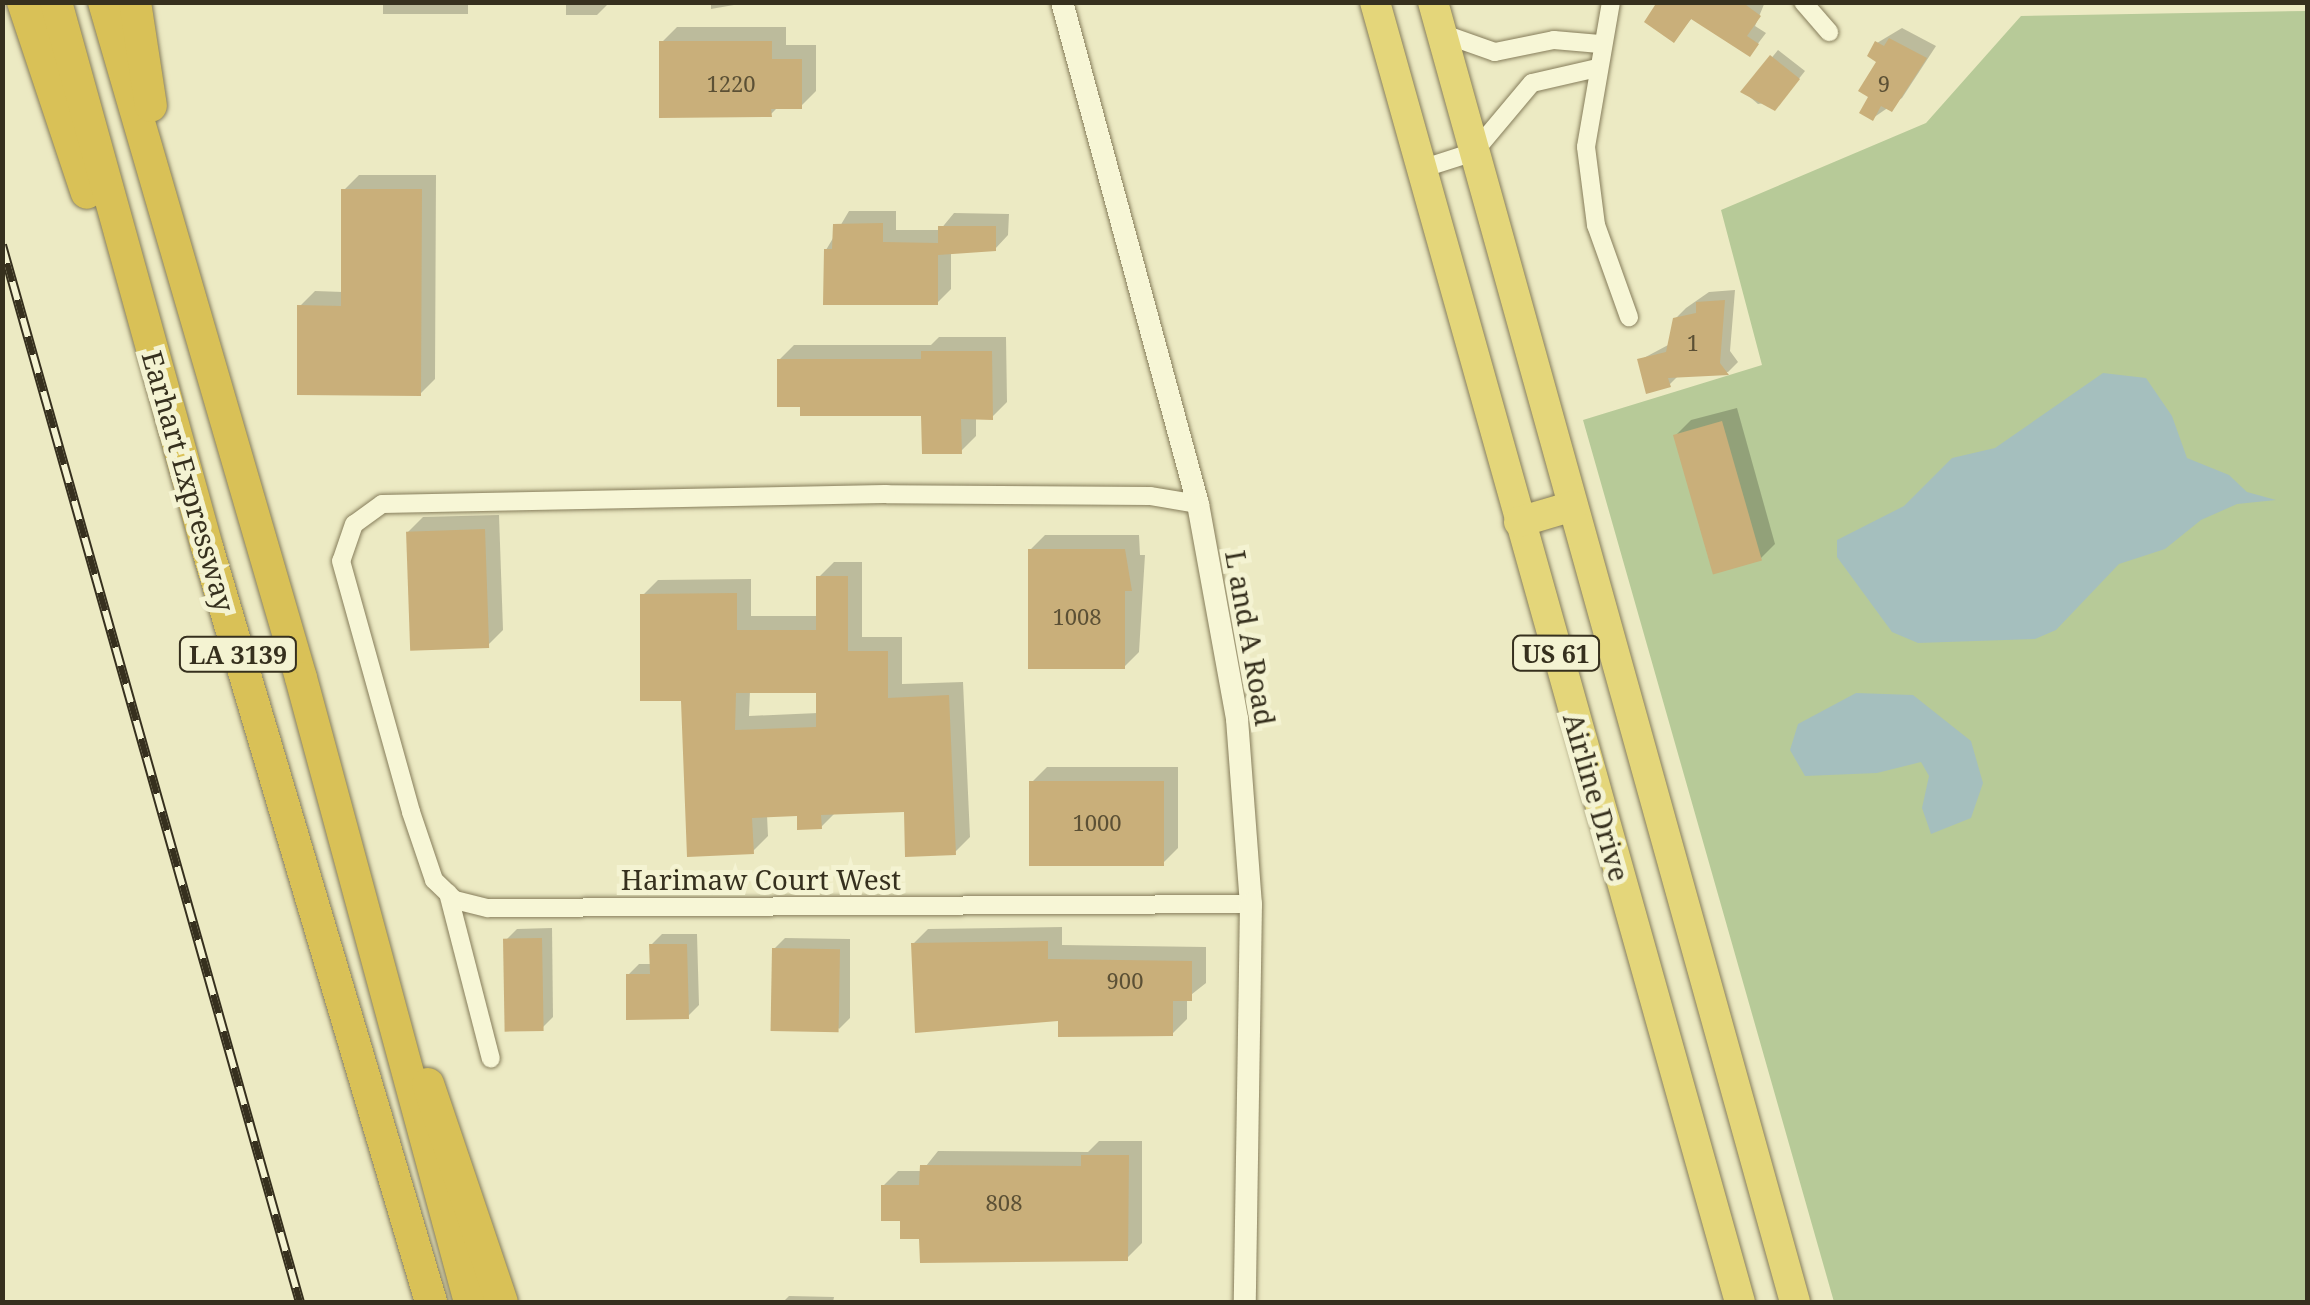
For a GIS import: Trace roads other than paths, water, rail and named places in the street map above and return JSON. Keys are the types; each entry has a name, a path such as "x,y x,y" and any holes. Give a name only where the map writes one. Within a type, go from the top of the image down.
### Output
{"highway":[{"path":"23,2 206,548"},
{"name":"Earhart Expressway","path":"56,2 206,548 431,1302"},
{"name":"Earhart Expressway","path":"104,2 368,924 470,1302"},
{"path":"135,2 174,254"},
{"name":"Airline Drive","path":"1375,2 1740,1302"},
{"name":"Airline Drive","path":"1433,2 1796,1302"},
{"path":"1520,522 1573,506"},
{"path":"368,924 502,1302"},
{"path":"1643,961 1696,942"}],"street":[{"name":"L and A Road","path":"1062,2 1198,504 1237,719 1250,904 1245,1302"},
{"path":"1610,2 1600,44 1586,148 1596,225 1629,317"},
{"path":"1803,2 1829,32"},
{"path":"1442,33 1495,52 1554,40 1600,44"},
{"path":"1421,169 1474,152 1500,126 1518,91 1552,75 1598,68"},
{"path":"492,1060 448,893 434,880 411,812 341,561 354,524 380,505 887,494 1150,496 1198,504"},
{"name":"Harimaw Court West","path":"448,893 488,908 1250,904"}],"water":[{"path":"2103,373 2146,378 2172,416 2187,458 2229,475 2247,492 2276,500 2237,504 2201,520 2165,549 2119,564 2056,630 2035,639 1918,643 1892,632 1837,557 1837,540 1904,506 1952,458 1995,448"},
{"path":"1856,693 1913,695 1971,741 1983,783 1971,818 1931,834 1922,808 1929,776 1921,762 1877,773 1805,776 1790,750 1798,724"}],"railway":[{"path":"2,245 300,1302"}]}
